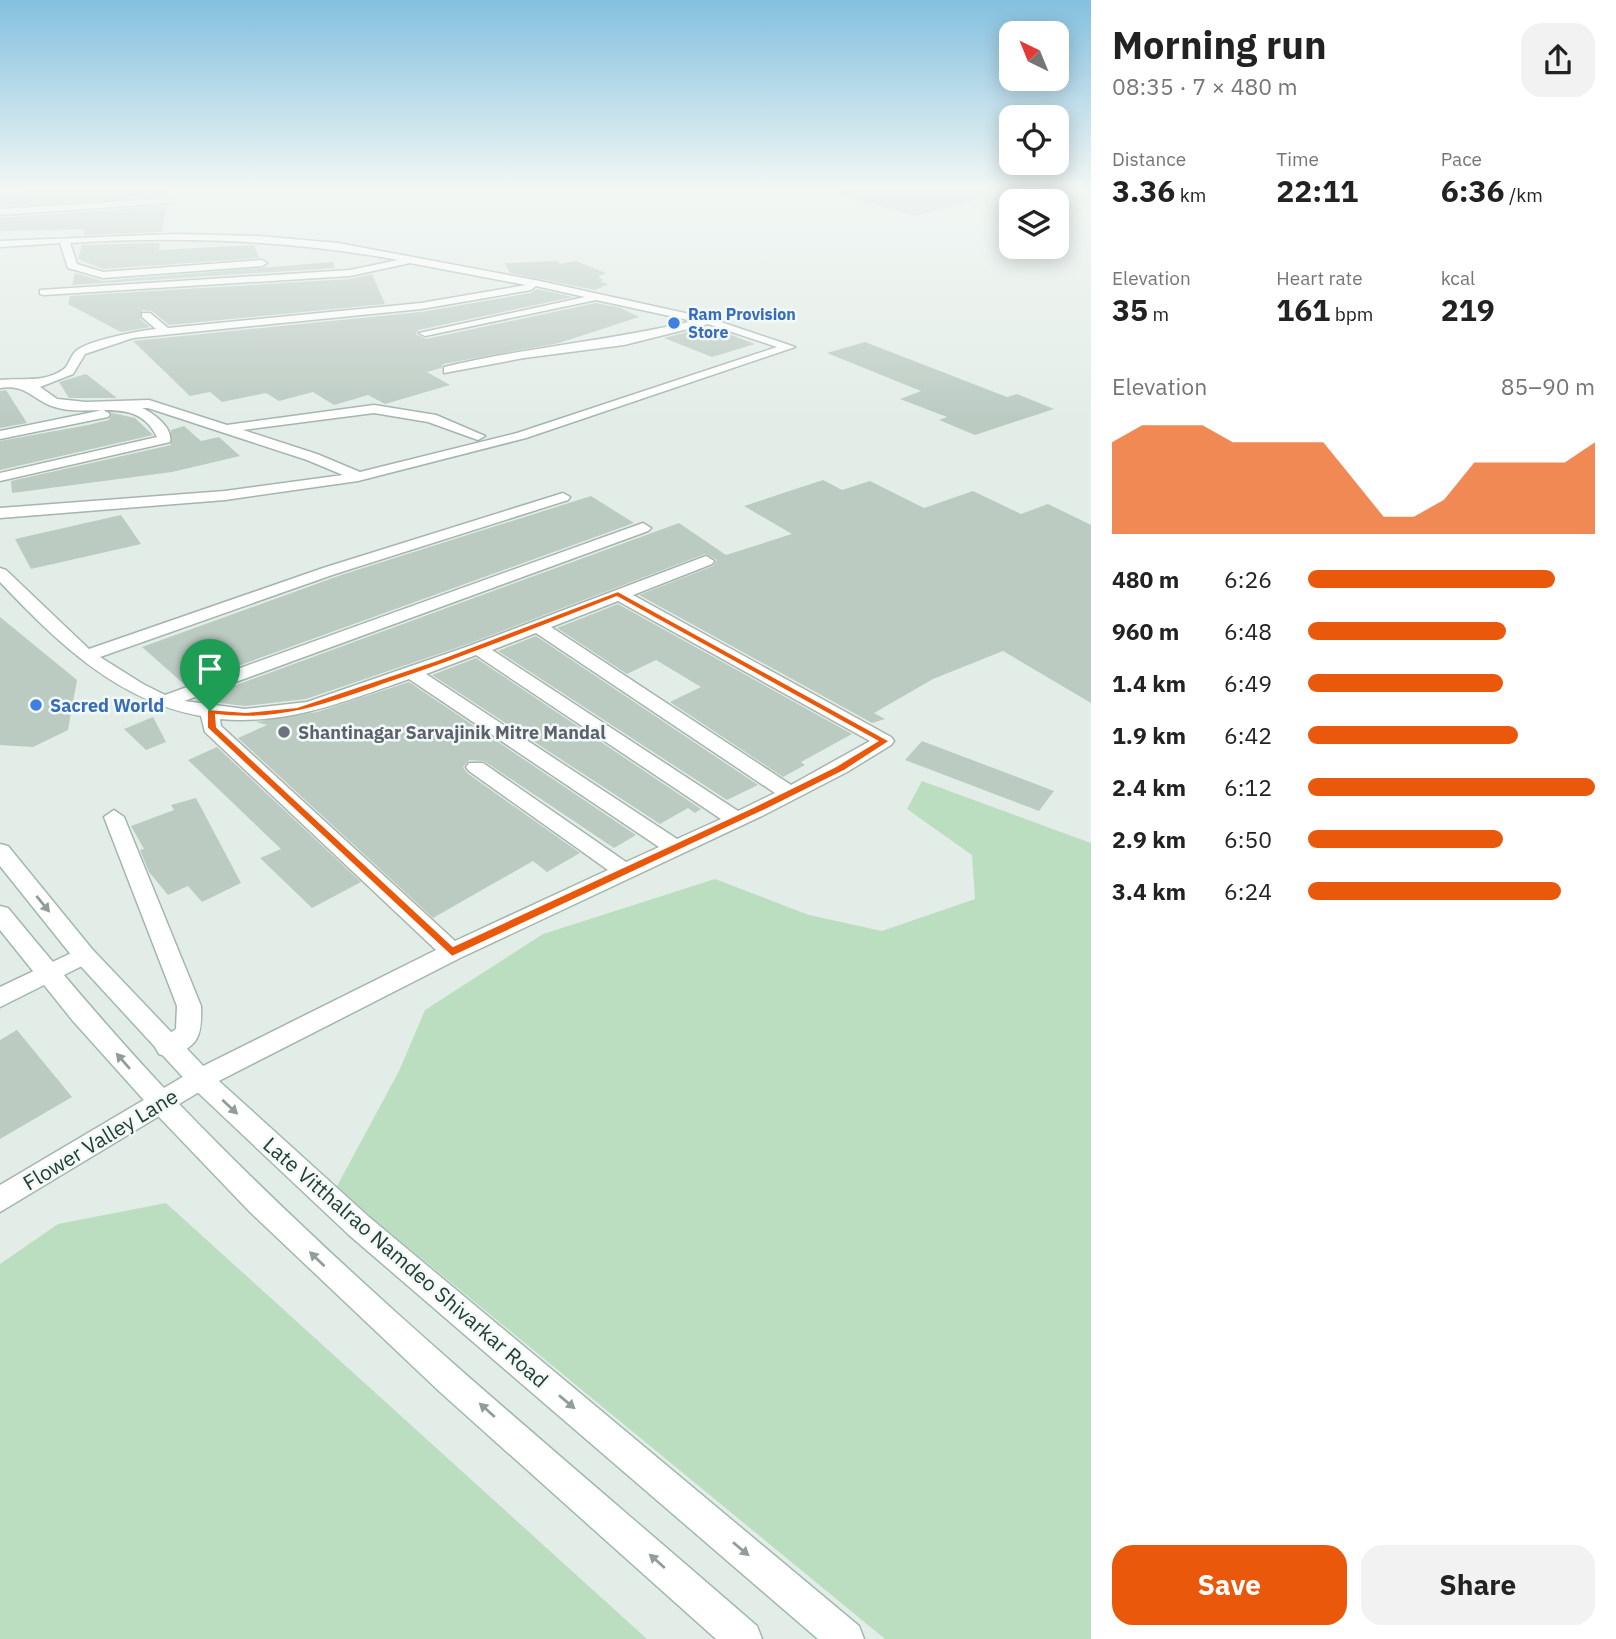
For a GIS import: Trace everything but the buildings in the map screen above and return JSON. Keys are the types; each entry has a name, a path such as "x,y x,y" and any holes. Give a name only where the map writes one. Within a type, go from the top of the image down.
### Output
{"street":[{"path":"72,264 88,273 103,275 154,264"},
{"path":"44,292 350,273 398,264"},
{"path":"0,513 235,494 358,477 507,441 789,347 707,321 540,284 431,264"},
{"path":"0,384 30,386 69,371 81,352 104,342 164,331 421,306 483,297 540,284"},
{"path":"425,333 599,297"},
{"path":"498,330 629,304"},
{"path":"146,315 164,331"},
{"path":"448,370 524,354 624,341 707,321"},
{"path":"30,386 54,402 86,406 149,404 312,457 358,477"},
{"path":"0,435 149,404"},
{"path":"0,427 86,406"},
{"path":"225,429 374,409 431,418 478,436"},
{"path":"0,477 164,439 151,419 139,410 127,410"},
{"path":"88,655 329,571 563,497"},
{"path":"168,700 643,528"},
{"path":"0,573 63,636 122,679 191,709 246,715 299,710 477,648 706,561"},
{"name":"Flower Valley Lane","path":"0,1200 200,1079 452,952 790,793 840,768 884,741 618,594"},
{"path":"536,625 790,793"},
{"path":"477,648 736,819"},
{"path":"411,672 675,848"},
{"path":"210,711 212,728 452,952"},
{"path":"475,767 624,872"},
{"path":"114,817 189,1006 189,1033 168,1047"},
{"name":"Late Vitthalrao Namdeo Shivarkar Road","path":"0,851 84,955 200,1079 359,1226 846,1639"},
{"path":"0,914 47,974 159,1103 319,1262 744,1639"},
{"path":"0,998 84,955"}],"green space":[{"path":"922,781 1091,843 1091,1639 885,1639 336,1188 399,1071 425,1010 543,934 715,879 809,915 882,931 975,899 972,855 907,809"},
{"path":"166,1203 647,1639 0,1639 0,1264 58,1224"}],"place":[{"name":"Ram Provision Store","path":"674,323"},
{"name":"Sacred World","path":"36,705"},
{"name":"Shantinagar Sarvajinik Mitre Mandal","path":"284,732"}],"route":[{"path":"618,594 884,741 840,768 757,810 452,952 212,728 210,711 246,715 299,710 440,662 618,594"}]}
